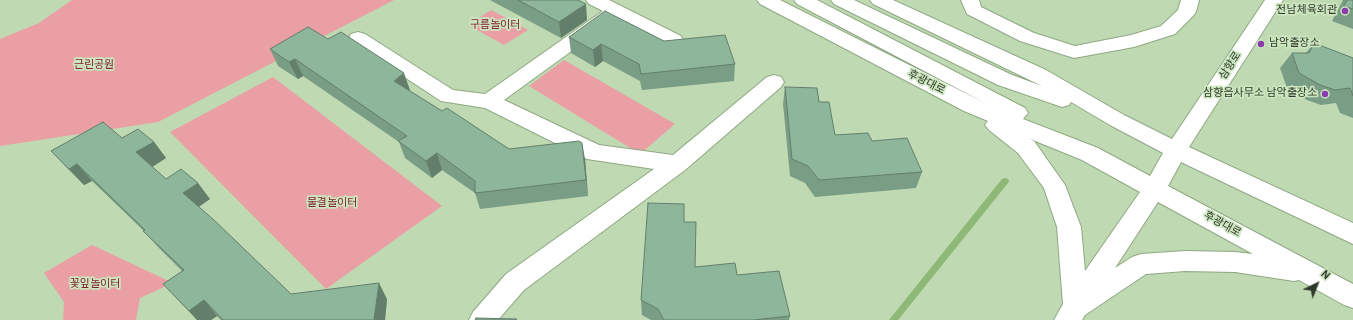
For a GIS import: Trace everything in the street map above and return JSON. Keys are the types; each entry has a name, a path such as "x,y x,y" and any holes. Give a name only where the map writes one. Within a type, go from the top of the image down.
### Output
{"street":[{"path":"596,0 674,40"},
{"name":"후광대로","path":"766,0 971,106 1159,180 1310,273 1353,297"},
{"name":"후광대로","path":"803,0 988,96 1090,154"},
{"path":"840,0 1005,80 1117,120"},
{"path":"879,0 1039,75 1117,120 1176,150 1353,234"},
{"path":"970,0 973,10 1027,37 1074,52 1134,41 1168,30 1187,12 1190,0"},
{"name":"삼향로","path":"1071,313 1159,180 1176,150 1274,0"},
{"path":"489,101 616,10"},
{"path":"358,38 448,96 489,101 595,153 677,164"},
{"path":"482,320 515,282 677,164 774,82"},
{"path":"971,106 1026,147 1054,186 1069,227 1071,313"},
{"path":"1071,313 1141,264 1185,261 1235,262 1310,273"}],"green space":[{"name":"근린공원","path":"72,0 394,0 158,122 0,146 0,39 39,23"},
{"name":"구름놀이터","path":"491,10 528,30 504,45 468,25"},
{"path":"564,60 675,124 640,154 529,86"},
{"name":"물결놀이터","path":"273,77 442,206 326,289 170,132"},
{"name":"꽃잎놀이터","path":"92,245 173,283 140,298 136,320 63,320 64,302 44,273"}],"building":[{"path":"518,0 578,0 586,4 559,22"},
{"path":"1347,0 1353,0 1353,9 1344,6"},
{"path":"605,11 664,41 725,35 735,64 641,74 639,64 601,44 593,50 569,37"},
{"path":"308,27 328,39 341,32 404,73 394,81 442,111 447,108 509,149 579,141 582,143 586,180 475,193 475,181 437,153 426,161 398,141 407,136 295,59 289,62 270,49"},
{"path":"1314,43 1353,58 1353,96 1350,88 1335,90 1320,85 1299,73 1292,53 1309,53"},
{"path":"785,87 817,88 819,102 829,102 835,135 868,133 872,141 907,138 922,172 819,180 808,166 792,159"},
{"path":"103,122 122,138 138,129 154,142 136,152 166,179 181,169 198,183 183,193 214,220 291,294 379,283 374,320 223,320 204,300 189,311 163,284 184,270 77,164 69,169 51,151"},
{"path":"648,203 684,204 684,222 696,222 695,267 735,263 737,275 779,271 790,316 753,320 664,320 658,309 641,300"},
{"path":"476,318 517,319 475,320"}],"waterway":[{"path":"893,320 1005,181"}],"place":[{"name":"전남체육회관","path":"1345,11"},
{"name":"남악출장소","path":"1261,44"},
{"name":"삼향읍사무소 남악출장소","path":"1325,94"}]}
